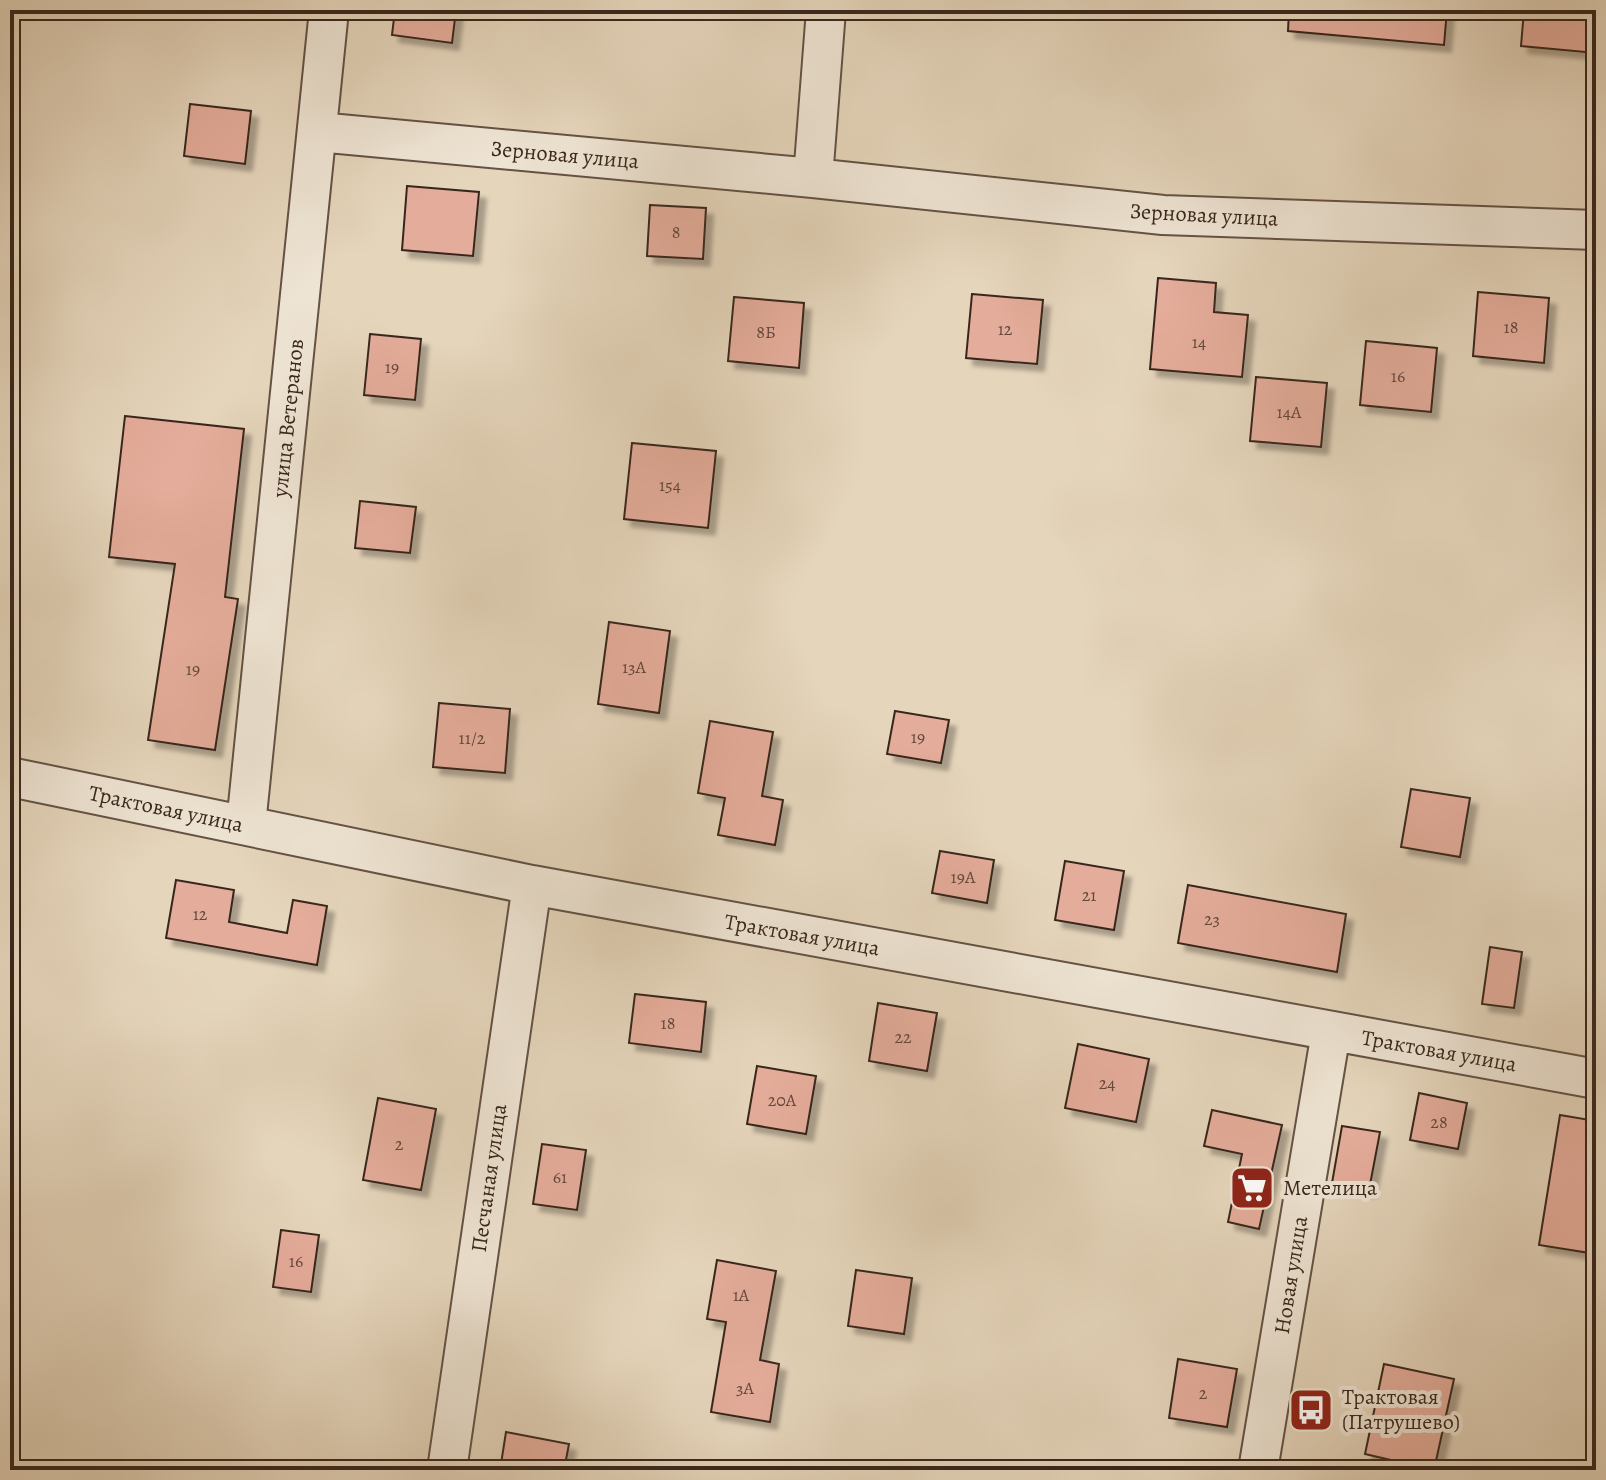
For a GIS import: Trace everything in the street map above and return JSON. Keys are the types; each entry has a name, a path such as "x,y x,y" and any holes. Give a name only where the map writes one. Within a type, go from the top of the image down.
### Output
{"street":[{"name":"улица Ветеранов","path":"246,825 329,10"},
{"path":"813,178 826,10"},
{"name":"Зерновая улица","path":"318,132 813,178 1163,215 1596,230"},
{"name":"Трактовая улица","path":"10,777 532,885 1596,1079"},
{"name":"Песчаная улица","path":"447,1470 532,885"},
{"name":"Новая улица","path":"1258,1470 1331,1032"}],"building":[{"path":"395,10 456,10 452,43 392,35"},
{"path":"1289,10 1447,10 1444,45 1288,31"},
{"path":"1524,10 1596,10 1596,53 1521,46"},
{"path":"190,104 251,111 245,164 184,156"},
{"path":"407,186 479,192 473,256 402,250"},
{"path":"650,205 706,208 703,259 647,256"},
{"path":"1158,278 1216,283 1214,312 1248,315 1242,377 1150,369"},
{"path":"1478,292 1549,298 1544,363 1473,356"},
{"path":"972,294 1043,300 1037,364 966,358"},
{"path":"734,297 804,303 799,368 728,361"},
{"path":"370,334 421,339 415,400 364,395"},
{"path":"1366,341 1437,348 1431,412 1360,405"},
{"path":"1256,377 1327,383 1321,447 1250,441"},
{"path":"125,416 244,429 225,597 238,599 215,750 148,740 175,564 109,557"},
{"path":"632,443 716,451 708,528 624,519"},
{"path":"360,501 416,507 410,553 355,548"},
{"path":"609,622 670,631 659,713 598,704"},
{"path":"439,703 510,709 505,773 433,767"},
{"path":"895,711 949,720 941,763 887,754"},
{"path":"710,721 773,732 762,796 783,800 775,845 718,835 725,798 698,793"},
{"path":"1411,789 1470,798 1460,857 1401,847"},
{"path":"940,851 994,860 987,903 932,893"},
{"path":"1065,861 1124,871 1114,930 1055,920"},
{"path":"176,880 234,890 229,922 287,933 293,900 327,906 317,965 166,938"},
{"path":"1188,885 1346,914 1337,972 1178,943"},
{"path":"1490,947 1522,952 1514,1008 1482,1004"},
{"path":"635,994 706,1002 701,1052 629,1043"},
{"path":"878,1003 937,1013 927,1071 869,1061"},
{"path":"1078,1044 1149,1059 1136,1122 1065,1108"},
{"path":"757,1066 816,1076 806,1134 747,1124"},
{"path":"1419,1093 1467,1103 1458,1149 1410,1140"},
{"path":"378,1098 436,1109 421,1190 363,1180"},
{"name":"Метелица","path":"1212,1110 1282,1125 1259,1229 1228,1222 1242,1154 1204,1146"},
{"path":"1560,1115 1596,1121 1596,1254 1539,1245"},
{"path":"1342,1126 1380,1132 1369,1190 1332,1183"},
{"path":"542,1144 586,1150 577,1210 533,1204"},
{"path":"281,1230 319,1235 311,1292 273,1287"},
{"path":"717,1260 776,1271 760,1360 779,1364 770,1422 711,1412 726,1322 707,1319"},
{"path":"856,1270 912,1278 904,1334 848,1326"},
{"path":"1178,1359 1237,1369 1227,1427 1169,1418"},
{"path":"1384,1364 1454,1379 1434,1470 1365,1454"},
{"path":"506,1432 569,1444 564,1470 500,1470"}],"place":[{"name":"Метелица","path":"1252,1188"},
{"name":"Трактовая (Патрушево)","path":"1311,1410"}]}
